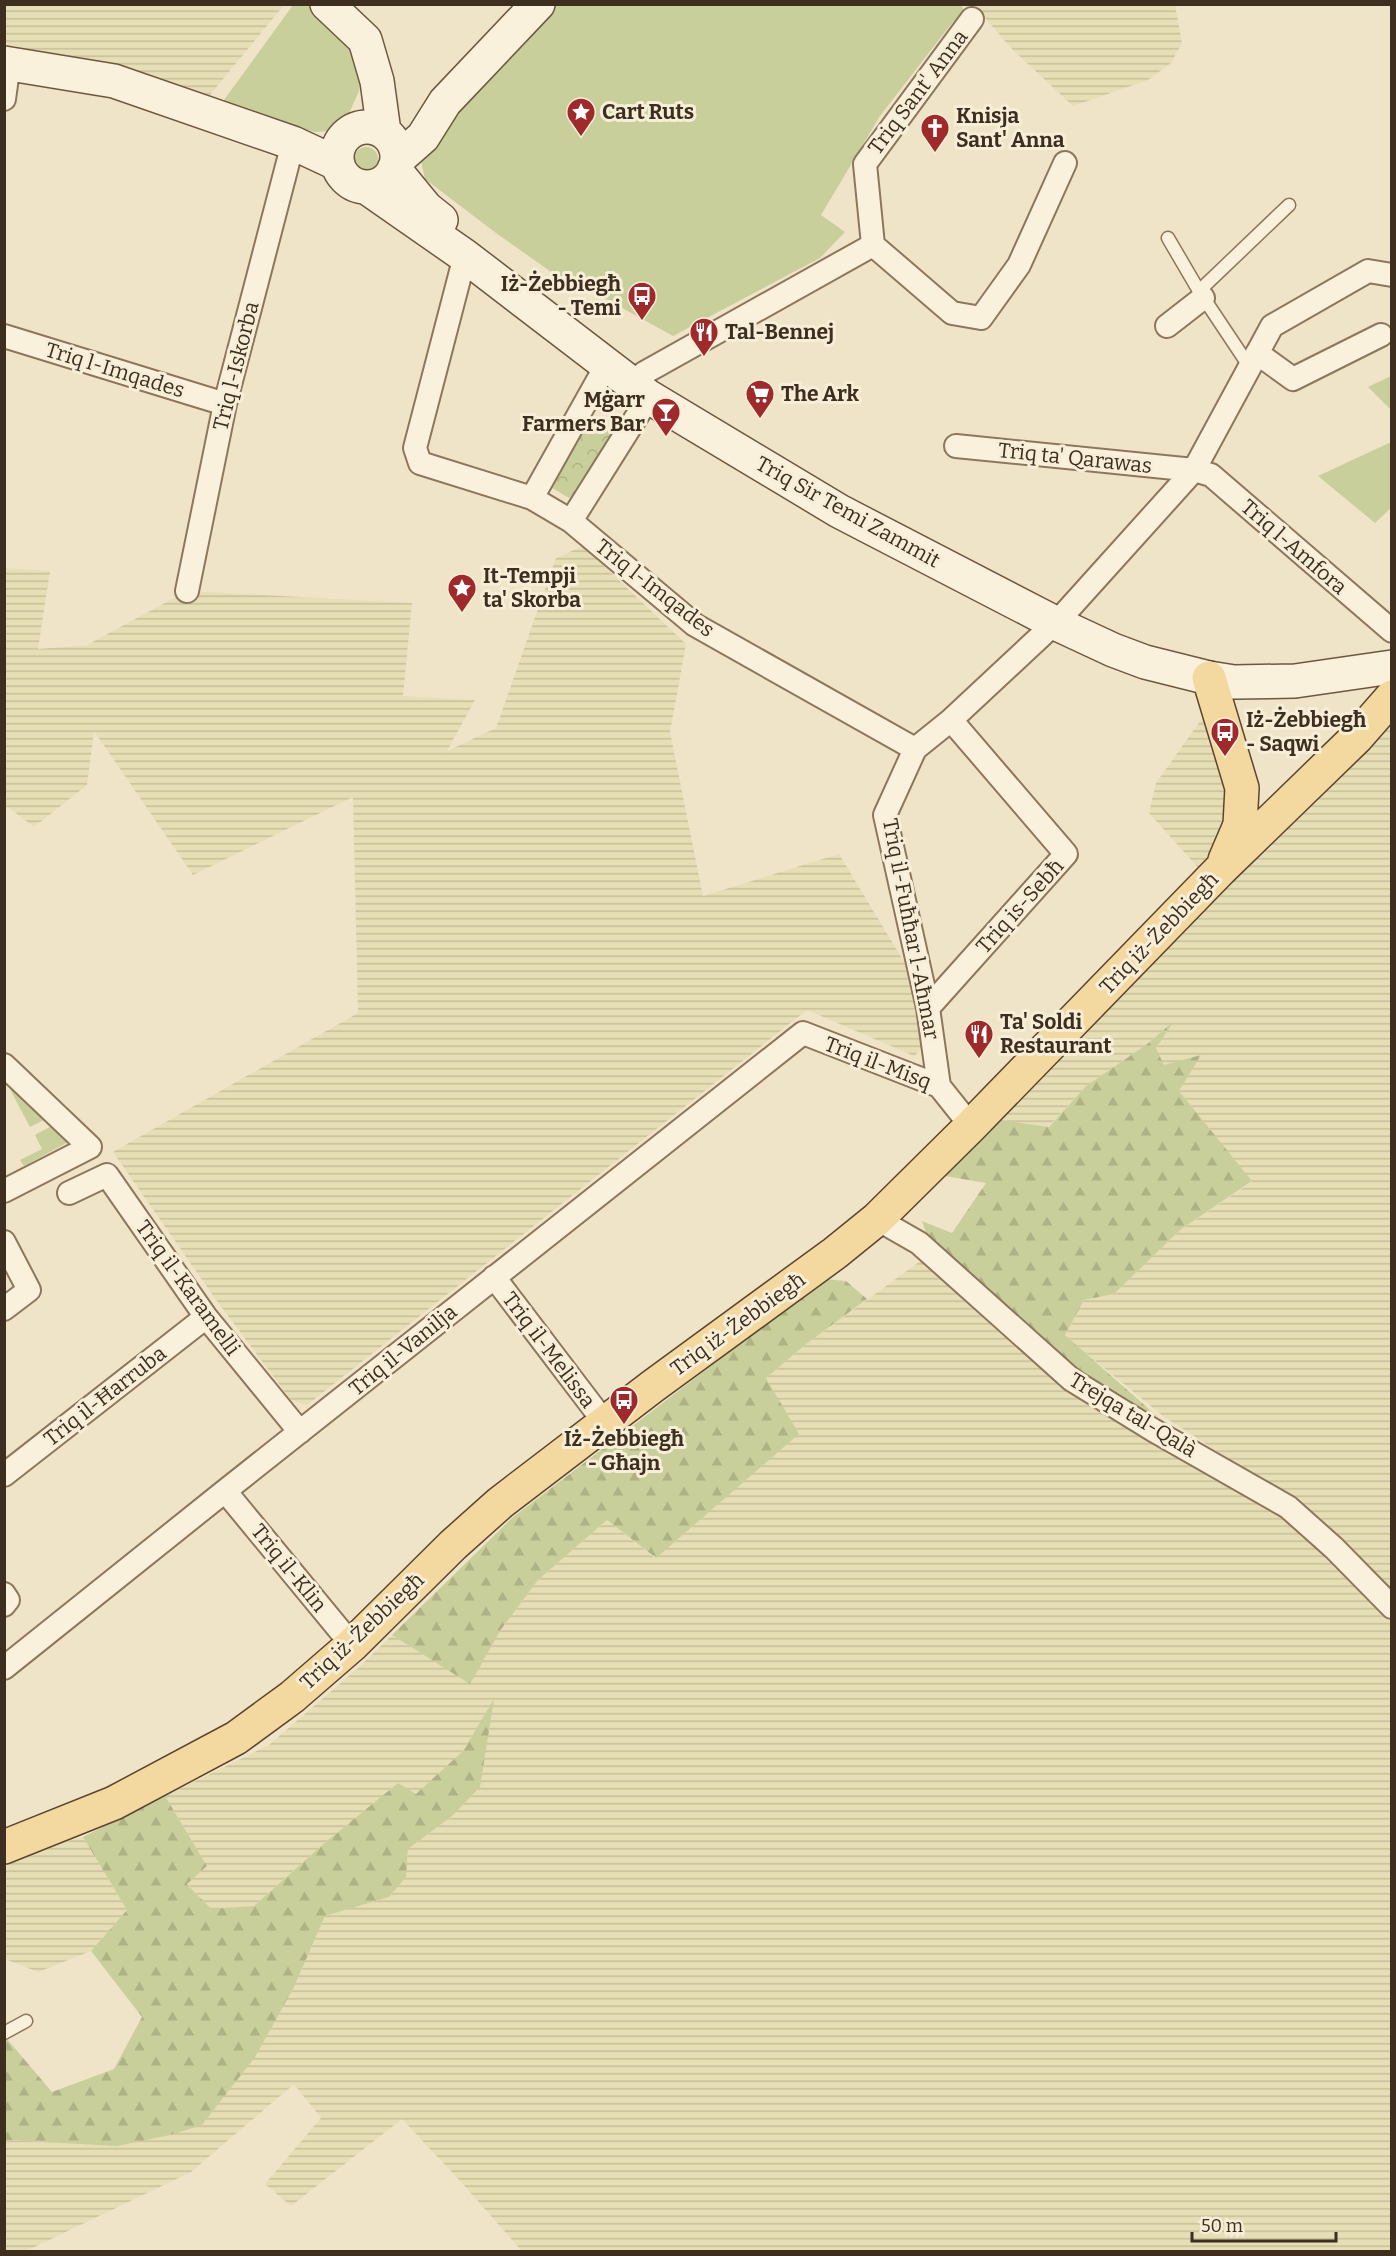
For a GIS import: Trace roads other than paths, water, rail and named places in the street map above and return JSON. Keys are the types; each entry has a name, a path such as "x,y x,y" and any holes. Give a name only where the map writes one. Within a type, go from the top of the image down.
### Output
{"main road":[{"path":"327,4 365,40 377,81 391,150 388,178 382,183 366,187 348,180 342,173 344,145 377,81"},
{"path":"391,150 445,102 538,4"},
{"path":"7,63 114,81 293,144 344,145 368,127 391,150"},
{"name":"Triq Sir Temi Zammit","path":"391,150 426,208 642,386"},
{"name":"Triq Sir Temi Zammit","path":"366,187 465,256 607,364 838,511 1060,618 1113,650 1209,678 1234,682 1295,681 1392,667"},
{"name":"Triq Sir Temi Zammit","path":"1060,618 1128,637 1212,665 1260,672 1332,668 1392,656"},
{"path":"1209,678 1242,788 1240,825 1220,870"},
{"name":"Triq iż-Żebbiegħ","path":"4,1847 114,1803 236,1738 292,1697 352,1645 453,1545 500,1503 836,1253 877,1219 971,1126 1220,870 1356,738 1392,697"},
{"path":"1242,788 1258,806 1274,808 1288,805"}],"street":[{"name":"Triq Sant' Anna","path":"873,245 865,164 972,19"},
{"path":"4,99 7,63"},
{"name":"Triq l-Iskorba","path":"187,591 225,404 293,144"},
{"path":"572,521 642,386 873,245 952,313 981,318 1018,265 1065,163"},
{"name":"Triq l-Imqades","path":"465,256 415,448 420,463 532,498 572,521 695,625 915,749"},
{"name":"Triq il-Fuħħar l-Aħmar","path":"939,1086 928,1008 885,815 915,749 951,720 1060,618 1194,470 1272,326 1368,271 1392,275"},
{"path":"1167,326 1201,294"},
{"name":"Triq l-Imqades","path":"4,336 225,404"},
{"path":"1253,359 1293,380 1382,336"},
{"path":"532,498 607,364"},
{"name":"Triq ta' Qarawas","path":"956,446 1194,470"},
{"name":"Triq l-Amfora","path":"1194,470 1211,475 1392,631"},
{"name":"Triq is-Sebħ","path":"928,1008 1066,854 951,720"},
{"name":"Triq il-Misq","path":"803,1033 939,1086 971,1126"},
{"name":"Triq il-Vanilja","path":"4,1668 803,1033"},
{"path":"4,1065 90,1147 4,1191"},
{"name":"Triq il-Karamelli","path":"69,1193 106,1175 206,1317 300,1432"},
{"name":"Trejqa tal-Qalà","path":"877,1219 919,1243 1072,1380 1153,1430 1288,1507 1334,1548 1392,1607"},
{"path":"4,1242 29,1290 4,1309"},
{"name":"Triq il-Melissa","path":"494,1277 605,1423"},
{"name":"Triq il-Ħarruba","path":"4,1475 206,1317"},
{"name":"Triq il-Klin","path":"225,1491 352,1645"},
{"path":"4,1594 8,1600 4,1605"}],"lane":[{"path":"1201,294 1288,205"},
{"path":"1168,238 1201,294 1253,359"},
{"path":"4,2033 26,2020"}],"place":[{"name":"Cart Ruts","path":"581,138"},
{"name":"Knisja Sant' Anna","path":"935,154"},
{"name":"Iż-Żebbiegħ - Temi","path":"642,322"},
{"name":"Tal-Bennej","path":"704,358"},
{"name":"The Ark","path":"760,420"},
{"name":"Mġarr Farmers Bar","path":"666,438"},
{"name":"It-Tempji ta' Skorba","path":"462,614"},
{"name":"Iż-Żebbiegħ - Saqwi","path":"1225,758"},
{"name":"Ta' Soldi Restaurant","path":"979,1060"},
{"name":"Iż-Żebbiegħ - Għajn","path":"624,1426"}]}
